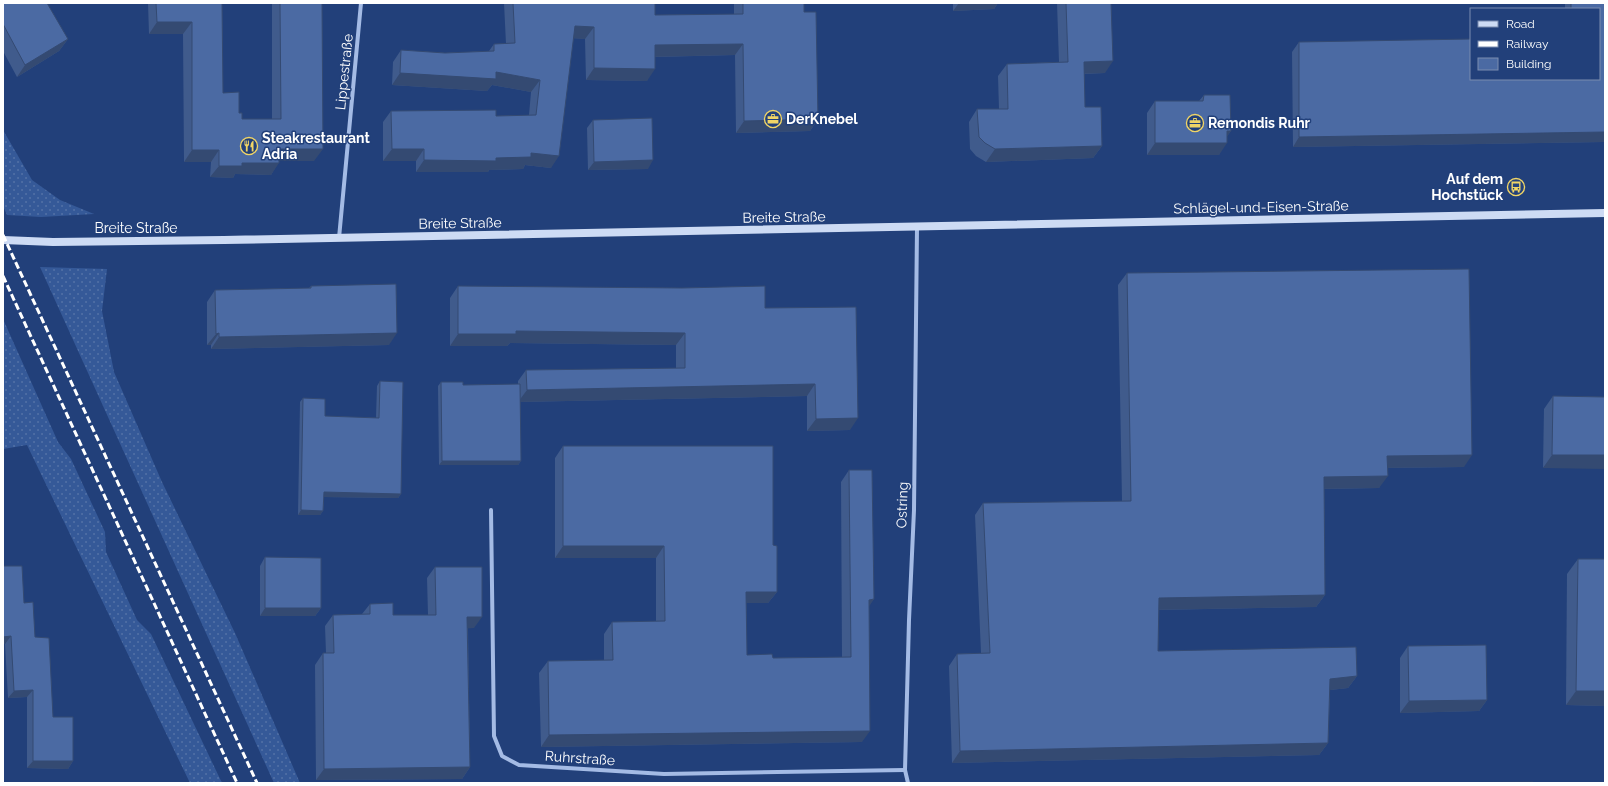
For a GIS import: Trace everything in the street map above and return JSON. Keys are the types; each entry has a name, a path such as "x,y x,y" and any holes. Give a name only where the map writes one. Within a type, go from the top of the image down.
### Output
{"street":[{"name":"Lippestraße","path":"339,238 362,3"},
{"name":"Schlägel-und-Eisen-Straße","path":"917,228 1080,223 1605,214"},
{"name":"Breite Straße","path":"3,240 53,242 917,228"},
{"name":"Ostring","path":"908,783 905,770 914,510 917,228"},
{"name":"Ruhrstraße","path":"491,510 494,736 502,756 519,765 664,774 905,770"}],"shaded area":[{"path":"3,130 32,180 60,200 94,214 41,217 7,215 3,206"},
{"path":"40,267 107,269 102,311 114,372 162,482 235,633 300,783 274,783"},
{"path":"3,319 58,442 71,459 105,532 106,552 137,620 151,634 222,783 190,783 27,445 3,449"}],"building":[{"path":"3,3 47,3 68,39 25,65 3,24"},
{"path":"156,3 222,3 223,93 239,92 239,113 242,113 242,119 281,119 280,3 322,3 323,149 279,149 279,163 242,163 242,166 219,166 219,150 192,150 192,22 157,22"},
{"path":"513,3 655,3 655,15 743,14 743,3 804,3 804,12 816,12 818,119 744,121 743,44 655,45 655,69 594,68 594,27 575,26 559,156 531,153 531,157 496,158 496,161 424,160 424,149 392,149 391,111 496,110 496,116 536,115 540,80 496,72 496,79 400,73 401,50 445,53 494,51 494,44 515,43"},
{"path":"1066,3 1111,3 1113,61 1084,62 1085,107 1101,107 1102,146 995,149 979,137 977,109 1008,109 1007,64 1068,62"},
{"path":"1571,3 1605,3 1605,132 1299,137 1299,42 1470,39 1470,80 1600,80 1600,8 1571,8"},
{"path":"1204,95 1230,95 1231,131 1227,131 1227,143 1155,143 1155,101 1203,101"},
{"path":"652,118 653,160 594,162 593,120"},
{"path":"1469,269 1472,455 1387,456 1388,476 1324,477 1325,595 1159,598 1158,651 1356,647 1357,676 1330,679 1328,743 960,751 957,654 990,653 983,503 1131,501 1127,273"},
{"path":"396,284 397,333 219,337 219,333 216,334 215,290"},
{"path":"458,286 682,288 765,286 765,308 856,307 858,418 816,419 815,384 527,390 526,370 685,368 685,333 516,331 516,334 458,334"},
{"path":"380,381 403,382 401,494 324,492 323,511 301,510 303,398 325,399 325,416 379,418"},
{"path":"441,382 463,382 463,385 520,384 521,461 442,461"},
{"path":"1553,396 1605,397 1605,455 1552,455"},
{"path":"563,446 773,446 773,545 777,546 777,592 746,592 747,655 772,654 773,658 851,657 849,470 872,470 874,599 869,600 870,731 549,735 548,661 613,660 612,622 665,621 664,546 563,546"},
{"path":"265,557 321,558 321,608 265,608"},
{"path":"1578,559 1605,559 1605,691 1576,691"},
{"path":"3,566 22,566 24,603 33,602 35,637 49,638 53,717 73,717 73,761 33,761 33,690 14,691 11,636 3,637"},
{"path":"435,567 482,567 482,617 467,617 470,767 324,769 323,653 334,653 333,615 370,614 370,604 393,603 393,615 436,615"},
{"path":"1486,645 1487,700 1409,701 1408,646"},
{"path":"1533,782 1533,783 1425,783"}],"railway":[{"path":"3,235 257,783"},
{"path":"3,276 237,783"}],"place":[{"name":"DerKnebel","path":"773,119"},
{"name":"Remondis Ruhr","path":"1195,123"},
{"name":"Steakrestaurant Adria","path":"249,146"},
{"name":"Auf dem Hochstück","path":"1516,187"}]}
